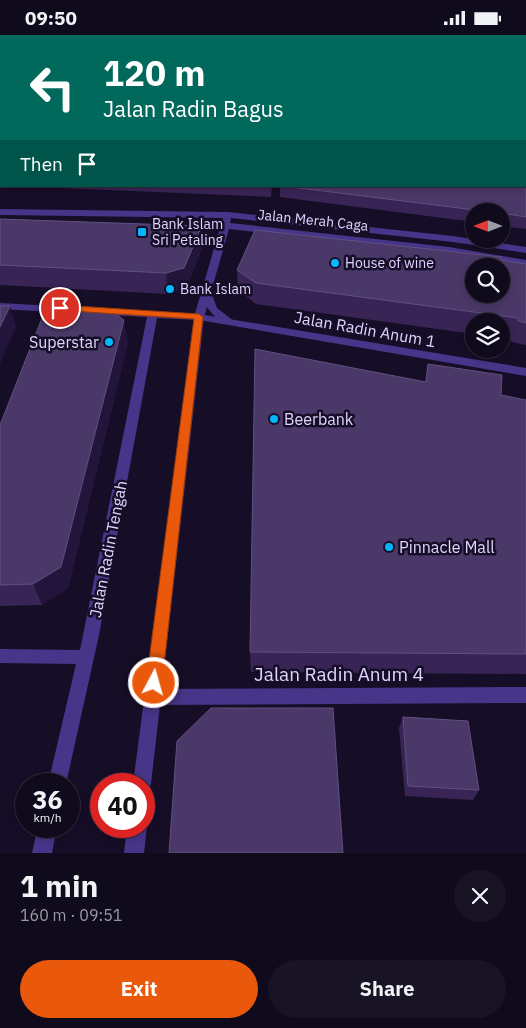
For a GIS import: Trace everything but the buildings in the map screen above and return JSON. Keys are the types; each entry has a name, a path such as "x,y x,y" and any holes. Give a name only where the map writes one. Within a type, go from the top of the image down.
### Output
{"street":[{"name":"Jalan Merah Caga","path":"0,212 228,215 453,239 526,250"},
{"name":"Jalan Merah Caga","path":"96,212 449,250 526,263"},
{"path":"143,773 199,317 228,215"},
{"path":"206,291 208,302 213,311 230,322"},
{"name":"Jalan Radin Anum 1","path":"0,306 199,317 526,372"},
{"name":"Jalan Radin Tengah","path":"60,773 86,657 153,314"},
{"path":"0,656 86,657"},
{"name":"Jalan Radin Anum 4","path":"152,697 526,695"},
{"path":"42,853 45,838"},
{"path":"134,853 136,838"}],"place":[{"name":"Bank Islam Sri Petaling","path":"142,232"},
{"name":"House of wine","path":"335,263"},
{"name":"Bank Islam","path":"170,289"},
{"name":"Superstar","path":"109,342"},
{"name":"Beerbank","path":"274,419"},
{"name":"Pinnacle Mall","path":"389,547"}],"route":[{"path":"60,308 199,317 154,683"}]}
